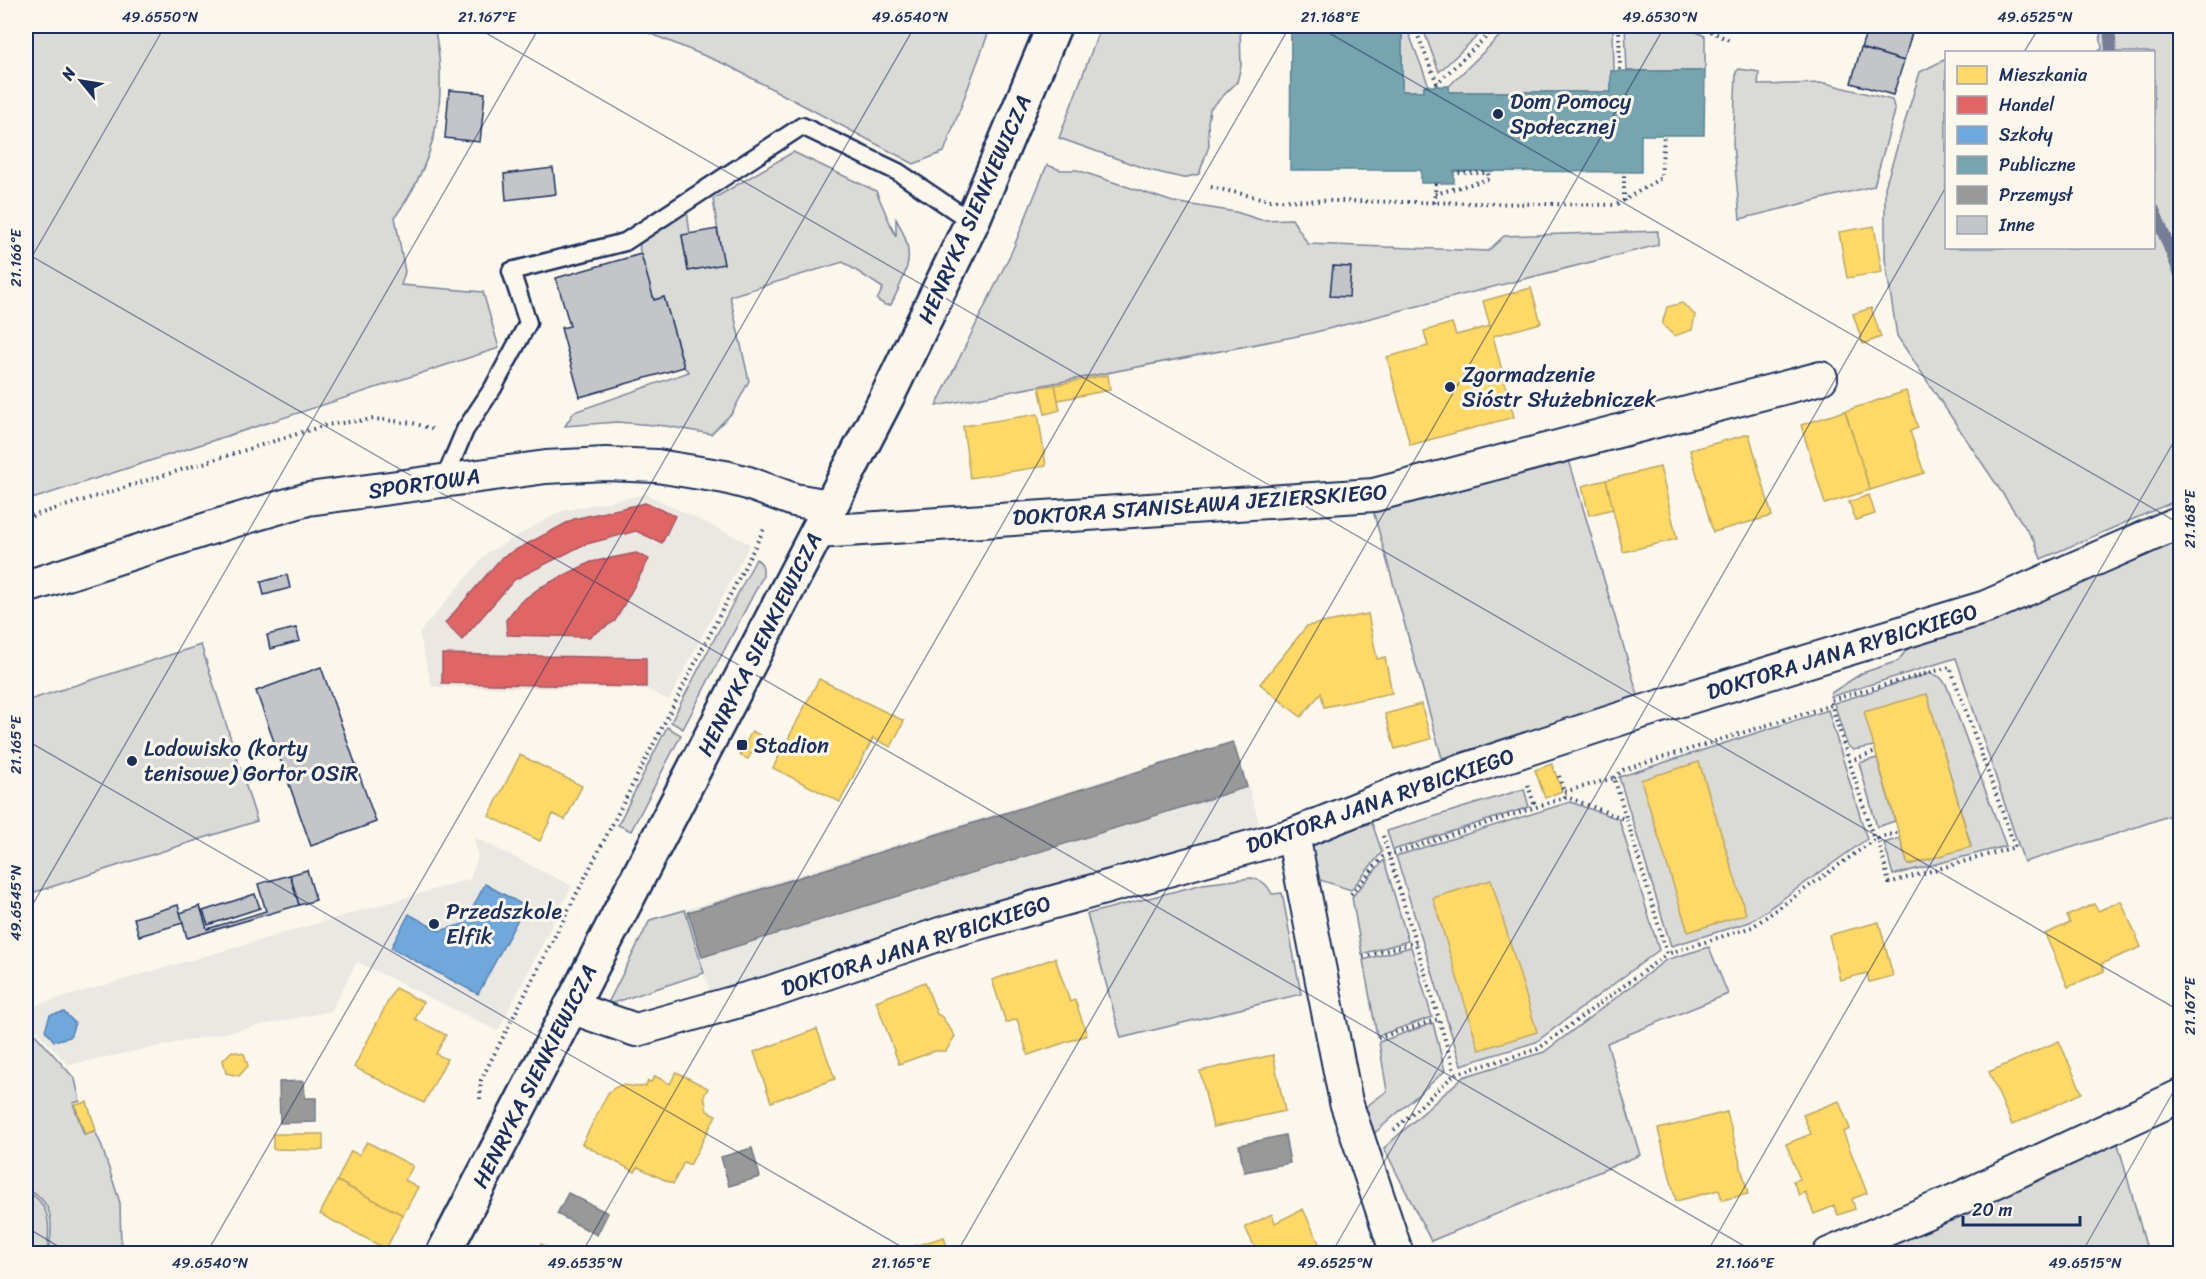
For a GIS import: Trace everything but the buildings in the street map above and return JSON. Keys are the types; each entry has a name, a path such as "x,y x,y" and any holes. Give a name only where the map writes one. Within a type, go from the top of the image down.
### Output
{"main road":[{"name":"HENRYKA SIENKIEWICZA","path":"443,1254 883,405 972,222 1054,26"}],"street":[{"name":"DOKTORA STANISŁAWA JEZIERSKIEGO","path":"823,519 1374,495 1821,378"},
{"name":"SPORTOWA","path":"26,587 212,527 308,499 565,465 657,466 725,477 794,500 823,519"},
{"name":"DOKTORA JANA RYBICKIEGO","path":"570,1007 636,1030 771,992 943,933 1293,835 1401,791 1635,714 1986,608 2181,522"},
{"path":"1293,835 1346,1102 1398,1254"},
{"path":"1829,1254 1956,1200 2181,1096"}],"lane":[{"path":"444,480 465,430 493,388 528,323 511,271 626,242 802,126 898,172 972,222"}],"path":[{"path":"1414,26 1437,83 1498,26"},
{"path":"1619,26 1620,71"},
{"path":"1700,26 1731,41"},
{"path":"1211,187 1269,200 1616,205 1661,178 1664,135"},
{"path":"1624,172 1624,201"},
{"path":"1435,194 1489,179 1488,173 1454,173"},
{"path":"1434,202 1436,183"},
{"path":"26,518 326,426 374,419 413,423 462,439"},
{"path":"480,1108 481,1080 767,524 760,520"},
{"path":"1950,667 2015,847 1889,883 1849,760 1830,700 1950,667"},
{"path":"1566,797 1564,792 1614,778 1623,770 1832,705"},
{"path":"1849,760 1876,752"},
{"path":"1614,778 1667,954"},
{"path":"1351,894 1383,857 1566,797 1627,820"},
{"path":"1372,802 1455,1074"},
{"path":"1391,1133 1455,1074 1538,1049 1667,954 1752,927 1876,839 1899,832"},
{"path":"1363,957 1416,942"},
{"path":"1378,1038 1439,1018"}],"shaded area":[{"path":"26,26 434,26 440,77 440,102 430,150 421,173 395,217 405,272 401,285 483,292 499,348 26,501"},
{"path":"632,26 991,26 944,152 914,164 727,65"},
{"path":"1101,26 1240,26 1241,66 1237,82 1210,109 1209,146 1199,174 1183,178 1149,170 1059,138"},
{"path":"1402,26 1406,26 1429,86 1424,86 1424,91 1402,91"},
{"path":"1422,26 1488,26 1439,72"},
{"path":"1510,26 1613,26 1614,71 1612,71 1611,92 1449,92 1449,86"},
{"path":"1625,26 1684,26 1705,36 1705,71 1627,71"},
{"path":"2099,26 2180,26 2180,499 2041,559 2035,542 1897,336 1885,259 1885,187 1920,72 1945,60 1945,249 2155,249 2155,51 2098,51 2102,49"},
{"path":"1739,69 1759,72 1758,85 1825,83 1892,100 1895,111 1874,186 1740,219 1733,144 1736,72"},
{"path":"793,152 876,191 896,237 896,219 907,243 908,262 891,305 885,305 877,300 883,288 843,262 730,296 749,381 732,413 711,434 666,426 617,422 565,426 574,412 689,372 684,367 664,297 654,300 642,263 640,244 653,230 687,211 690,234 682,236 688,270 723,264 713,199"},
{"path":"1047,165 1061,170 1077,170 1173,202 1236,212 1261,220 1292,219 1308,244 1488,251 1504,236 1658,231 1658,245 1308,334 936,406 1012,251"},
{"path":"1569,460 1639,699 1442,758 1372,507"},
{"path":"646,494 750,544 669,700 646,689 432,687 419,633 487,553 561,511"},
{"path":"2180,541 2180,812 2024,862 1956,658 1830,697 1831,693 1862,673 1898,661 1913,641 2053,596"},
{"path":"756,559 762,566 763,576 683,729 671,722"},
{"name":"Lodowisko (korty tenisowe) Gortor OSiR","path":"201,645 257,821 26,895 26,701"},
{"path":"1931,673 1940,677 1946,684 2006,846 1893,875 1884,843 1900,838 1908,865 1971,846 1927,695 1874,746 1853,750 1847,745 1834,703"},
{"path":"1828,710 1867,839 1750,922 1671,946 1619,777"},
{"path":"667,727 681,735 631,831 618,825"},
{"path":"1234,740 1260,825 710,993 685,910"},
{"path":"1877,758 1895,821 1877,827 1859,763"},
{"path":"1524,789 1529,807 1393,850 1387,831"},
{"path":"1570,802 1619,819 1659,950 1536,1042 1461,1065 1396,856"},
{"path":"1372,823 1382,852 1351,890 1317,879 1312,842"},
{"name":"Przedszkole Elfik","path":"474,837 572,886 498,1031 357,962 331,1011 68,1065 26,1019 26,1008 470,879 478,857"},
{"path":"1384,860 1408,941 1362,954 1352,897"},
{"path":"1251,878 1264,883 1272,894 1282,893 1301,994 1121,1038 1087,914 1203,884"},
{"path":"685,910 704,973 607,1005 650,920"},
{"path":"1411,947 1432,1017 1377,1036 1363,960"},
{"path":"1709,947 1728,994 1607,1043 1640,1155 1431,1241 1384,1148 1463,1077 1544,1052 1666,960"},
{"path":"1433,1023 1445,1071 1369,1138 1360,1111 1387,1091 1379,1042"},
{"path":"26,1024 75,1079 80,1101 73,1103 84,1134 95,1131 120,1203 121,1249 124,1253 49,1253 50,1215 43,1201 26,1189"},
{"path":"2115,1133 2148,1253 1856,1254"},
{"path":"26,1192 41,1202 45,1209 49,1226 47,1253 26,1253"}],"waterway":[{"path":"2109,26 2111,51"},
{"path":"2155,212 2180,274"}],"place":[{"name":"Dom Pomocy Społecznej","path":"1498,114"},
{"name":"Zgormadzenie Sióstr Służebniczek","path":"1450,387"},
{"name":"Stadion","path":"742,745"},
{"name":"Lodowisko (korty tenisowe) Gortor OSiR","path":"132,761"},
{"name":"Przedszkole Elfik","path":"434,924"}]}
